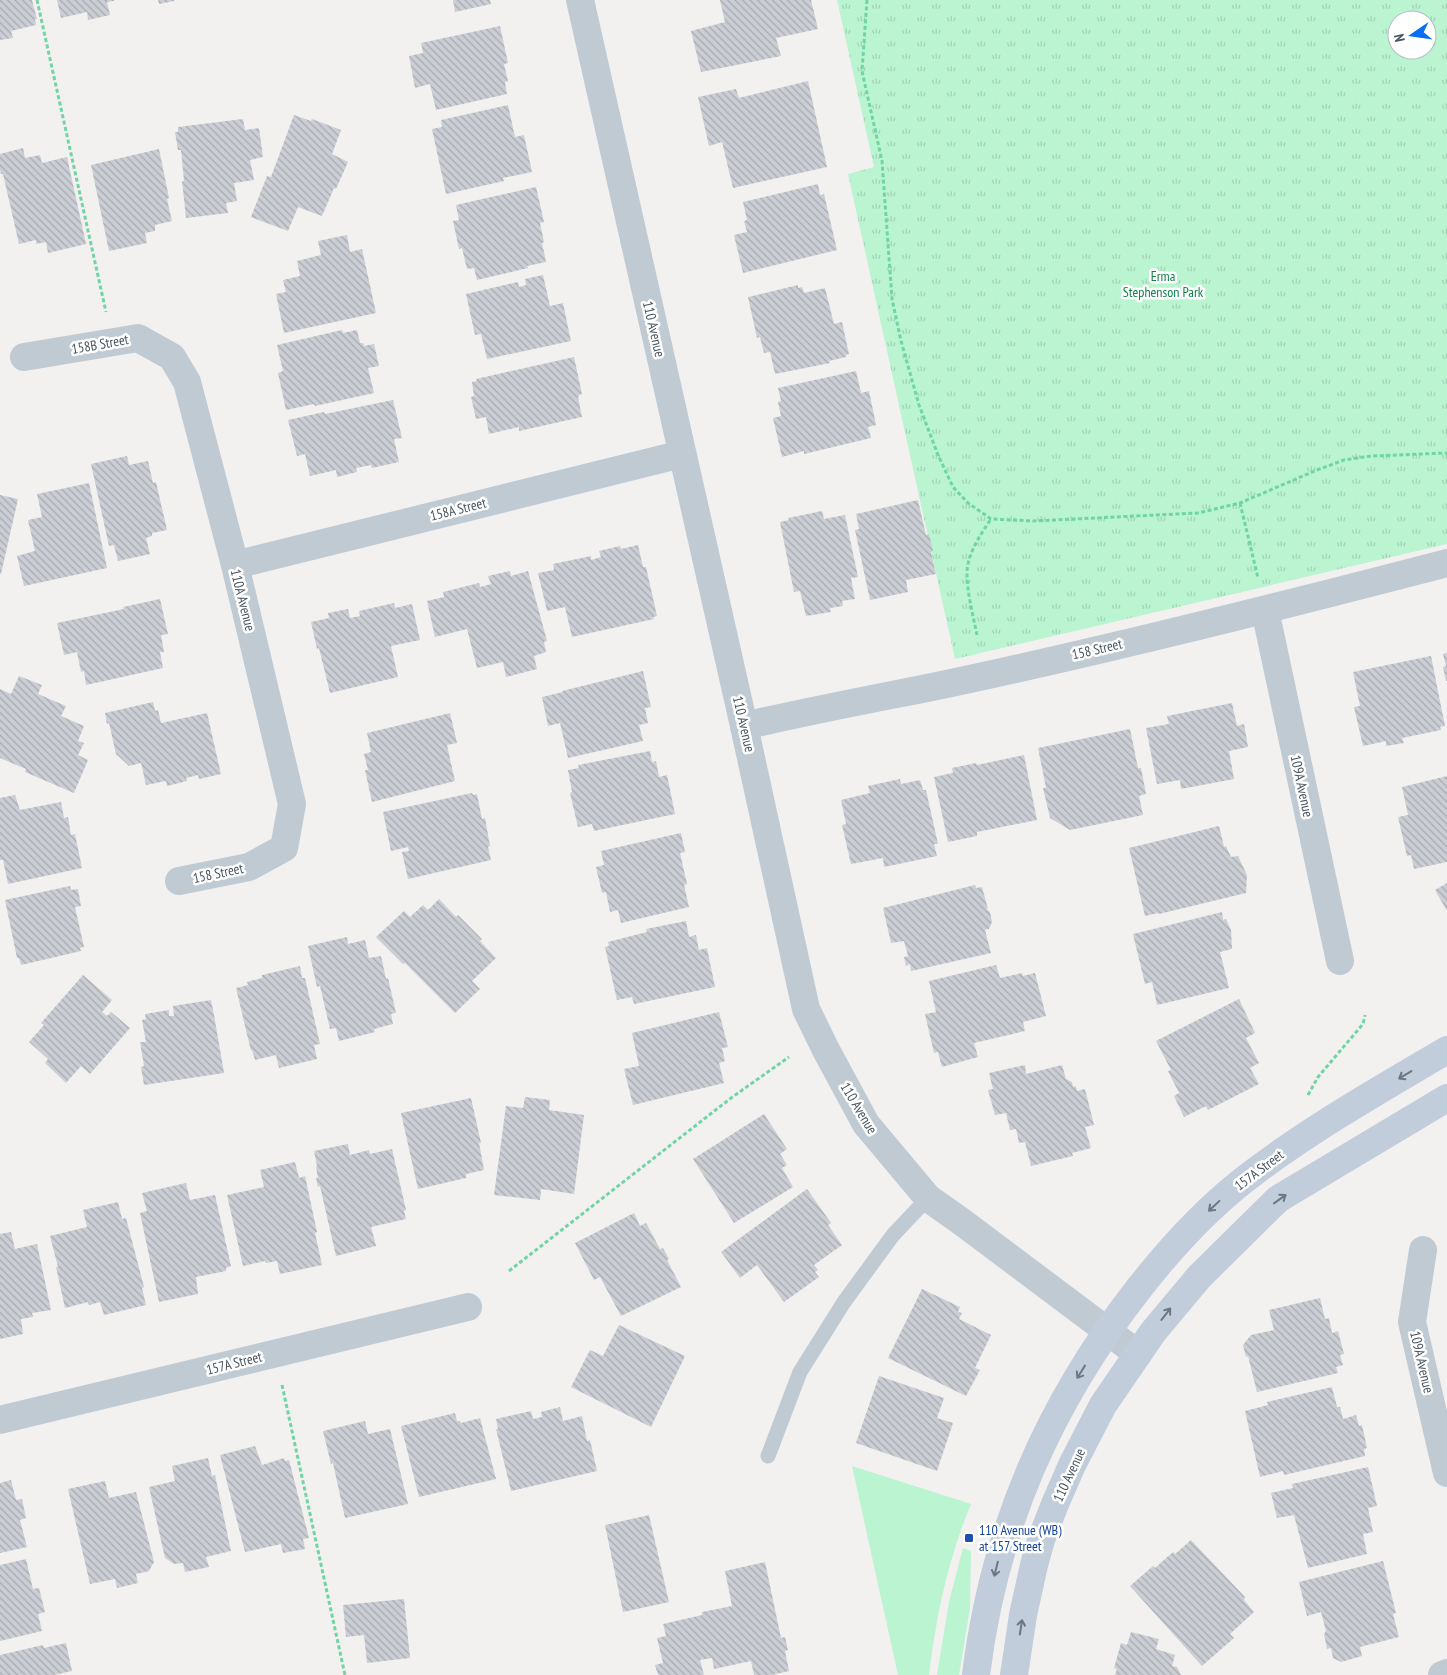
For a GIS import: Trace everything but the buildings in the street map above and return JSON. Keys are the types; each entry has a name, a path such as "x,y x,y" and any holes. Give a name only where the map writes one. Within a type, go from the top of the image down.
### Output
{"street":[{"name":"110 Avenue","path":"580,0 806,1008 826,1050 866,1124 928,1198 1138,1354 1104,1405 1072,1466 1041,1540 1023,1615 1014,1675"},
{"name":"158B Street","path":"24,357 138,338 172,357"},
{"name":"110A Avenue","path":"172,357 187,382 235,565 292,804 284,848"},
{"name":"158A Street","path":"235,565 682,454"},
{"name":"158 Street","path":"744,726 793,714 937,686 1265,610 1447,563"},
{"name":"109A Avenue","path":"1265,610 1340,961"},
{"name":"158 Street","path":"179,881 249,866 284,848"},
{"name":"157A Street","path":"1108,1331 1143,1284 1175,1246 1202,1217 1252,1174 1320,1126 1447,1050"},
{"path":"1138,1354 1167,1313 1199,1276 1278,1199 1447,1098"},
{"name":"109A Avenue","path":"1423,1250 1412,1322 1447,1473"},
{"name":"157A Street","path":"0,1420 468,1307"},
{"path":"976,1675 980,1643 1004,1539 1025,1479 1070,1390 1108,1331"},
{"path":"1442,1675 1447,1673"}],"lane":[{"path":"768,1456 800,1372 844,1302 893,1235 928,1198"}],"path":[{"path":"37,0 107,315"},
{"path":"867,0 862,70 882,161 892,299 901,341 919,405 938,455 953,487 968,503 991,519 1033,521 1198,513 1240,503 1344,460 1371,456 1447,453"},
{"path":"1240,503 1258,581"},
{"path":"977,635 967,571 971,555 980,535 991,519"},
{"path":"1307,1096 1318,1077 1363,1024 1365,1015"},
{"path":"509,1271 731,1098 789,1057"},
{"path":"281,1381 345,1675"}],"green space":[{"name":"Erma Stephenson Park","path":"837,0 1447,0 1447,544 955,659 848,174 874,167"},
{"path":"852,1466 971,1504 949,1567 935,1631 929,1675 898,1675"},
{"path":"963,1548 971,1551 970,1608 959,1675 937,1675 949,1602"}],"place":[{"name":"110 Avenue (WB) at 157 Street","path":"969,1538"}]}
